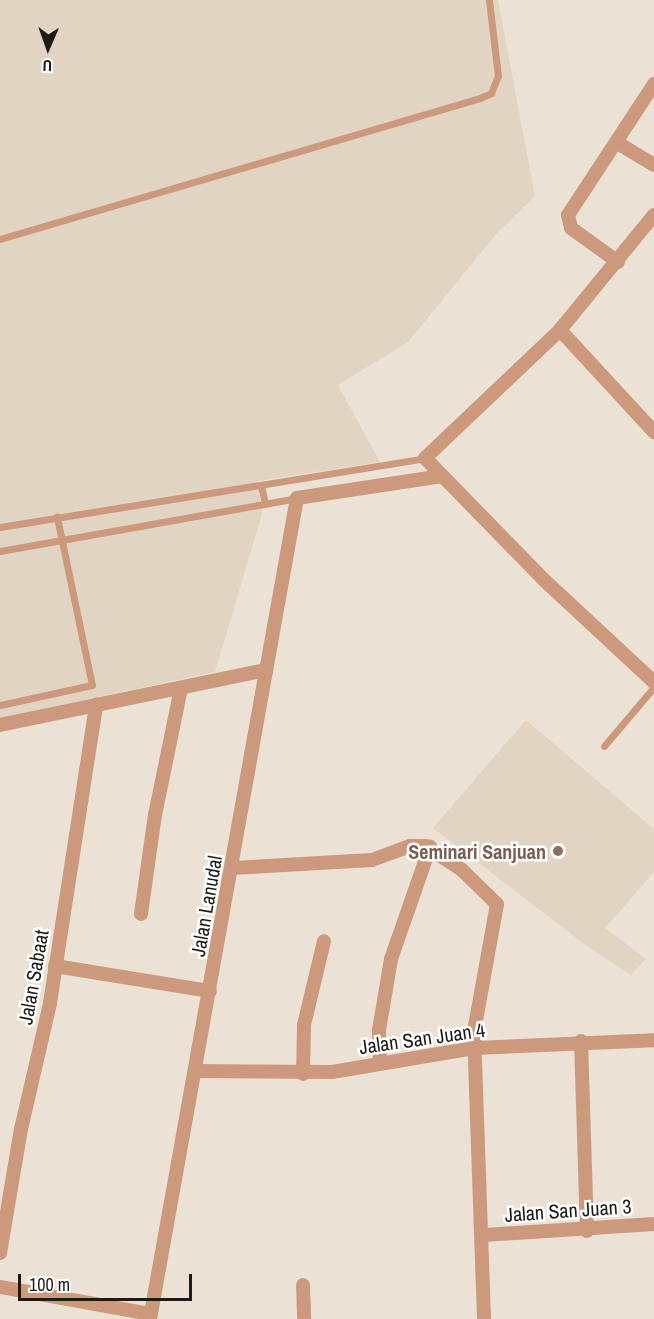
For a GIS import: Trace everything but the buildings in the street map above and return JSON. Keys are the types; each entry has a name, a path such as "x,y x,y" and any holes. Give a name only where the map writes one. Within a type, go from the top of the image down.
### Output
{"street":[{"path":"618,262 571,228 568,215 654,84"},
{"path":"616,142 654,165"},
{"path":"654,215 618,262 560,330 425,458 654,682"},
{"path":"560,330 654,432"},
{"path":"297,498 442,476"},
{"name":"Jalan Lanudal","path":"150,1317 233,868 297,498"},
{"path":"0,725 266,670"},
{"path":"141,914 155,815 181,688"},
{"name":"Jalan Sabaat","path":"0,1253 55,966 96,705"},
{"path":"233,868 372,860 410,846 430,847 491,894 498,907 478,998 474,1048 484,1235 484,1319"},
{"path":"380,1062 379,1030 391,959 430,847"},
{"path":"303,1074 304,1025 324,940"},
{"path":"55,966 210,991"},
{"name":"Jalan San Juan 4","path":"196,1071 303,1074 332,1072 380,1062 474,1048 581,1041 654,1040"},
{"path":"581,1041 587,1231"},
{"name":"Jalan San Juan 3","path":"484,1235 587,1231 654,1224"},
{"path":"303,1285 304,1319"},
{"path":"0,1287 150,1317"}],"lane":[{"path":"0,239 480,98 490,93 498,76 489,0"},
{"path":"0,527 425,458"},
{"path":"261,486 265,504"},
{"path":"0,551 297,498"},
{"path":"0,705 92,685 57,517"},
{"path":"604,746 654,687"}],"shaded area":[{"path":"0,0 498,0 535,196 497,233 408,342 338,385 380,462 258,481 262,514 215,672 0,718"},
{"name":"Seminari Sanjuan","path":"526,720 654,829 654,872 605,928 646,959 631,975 587,946 433,828"}],"place":[{"name":"Seminari Sanjuan","path":"558,851"}]}
